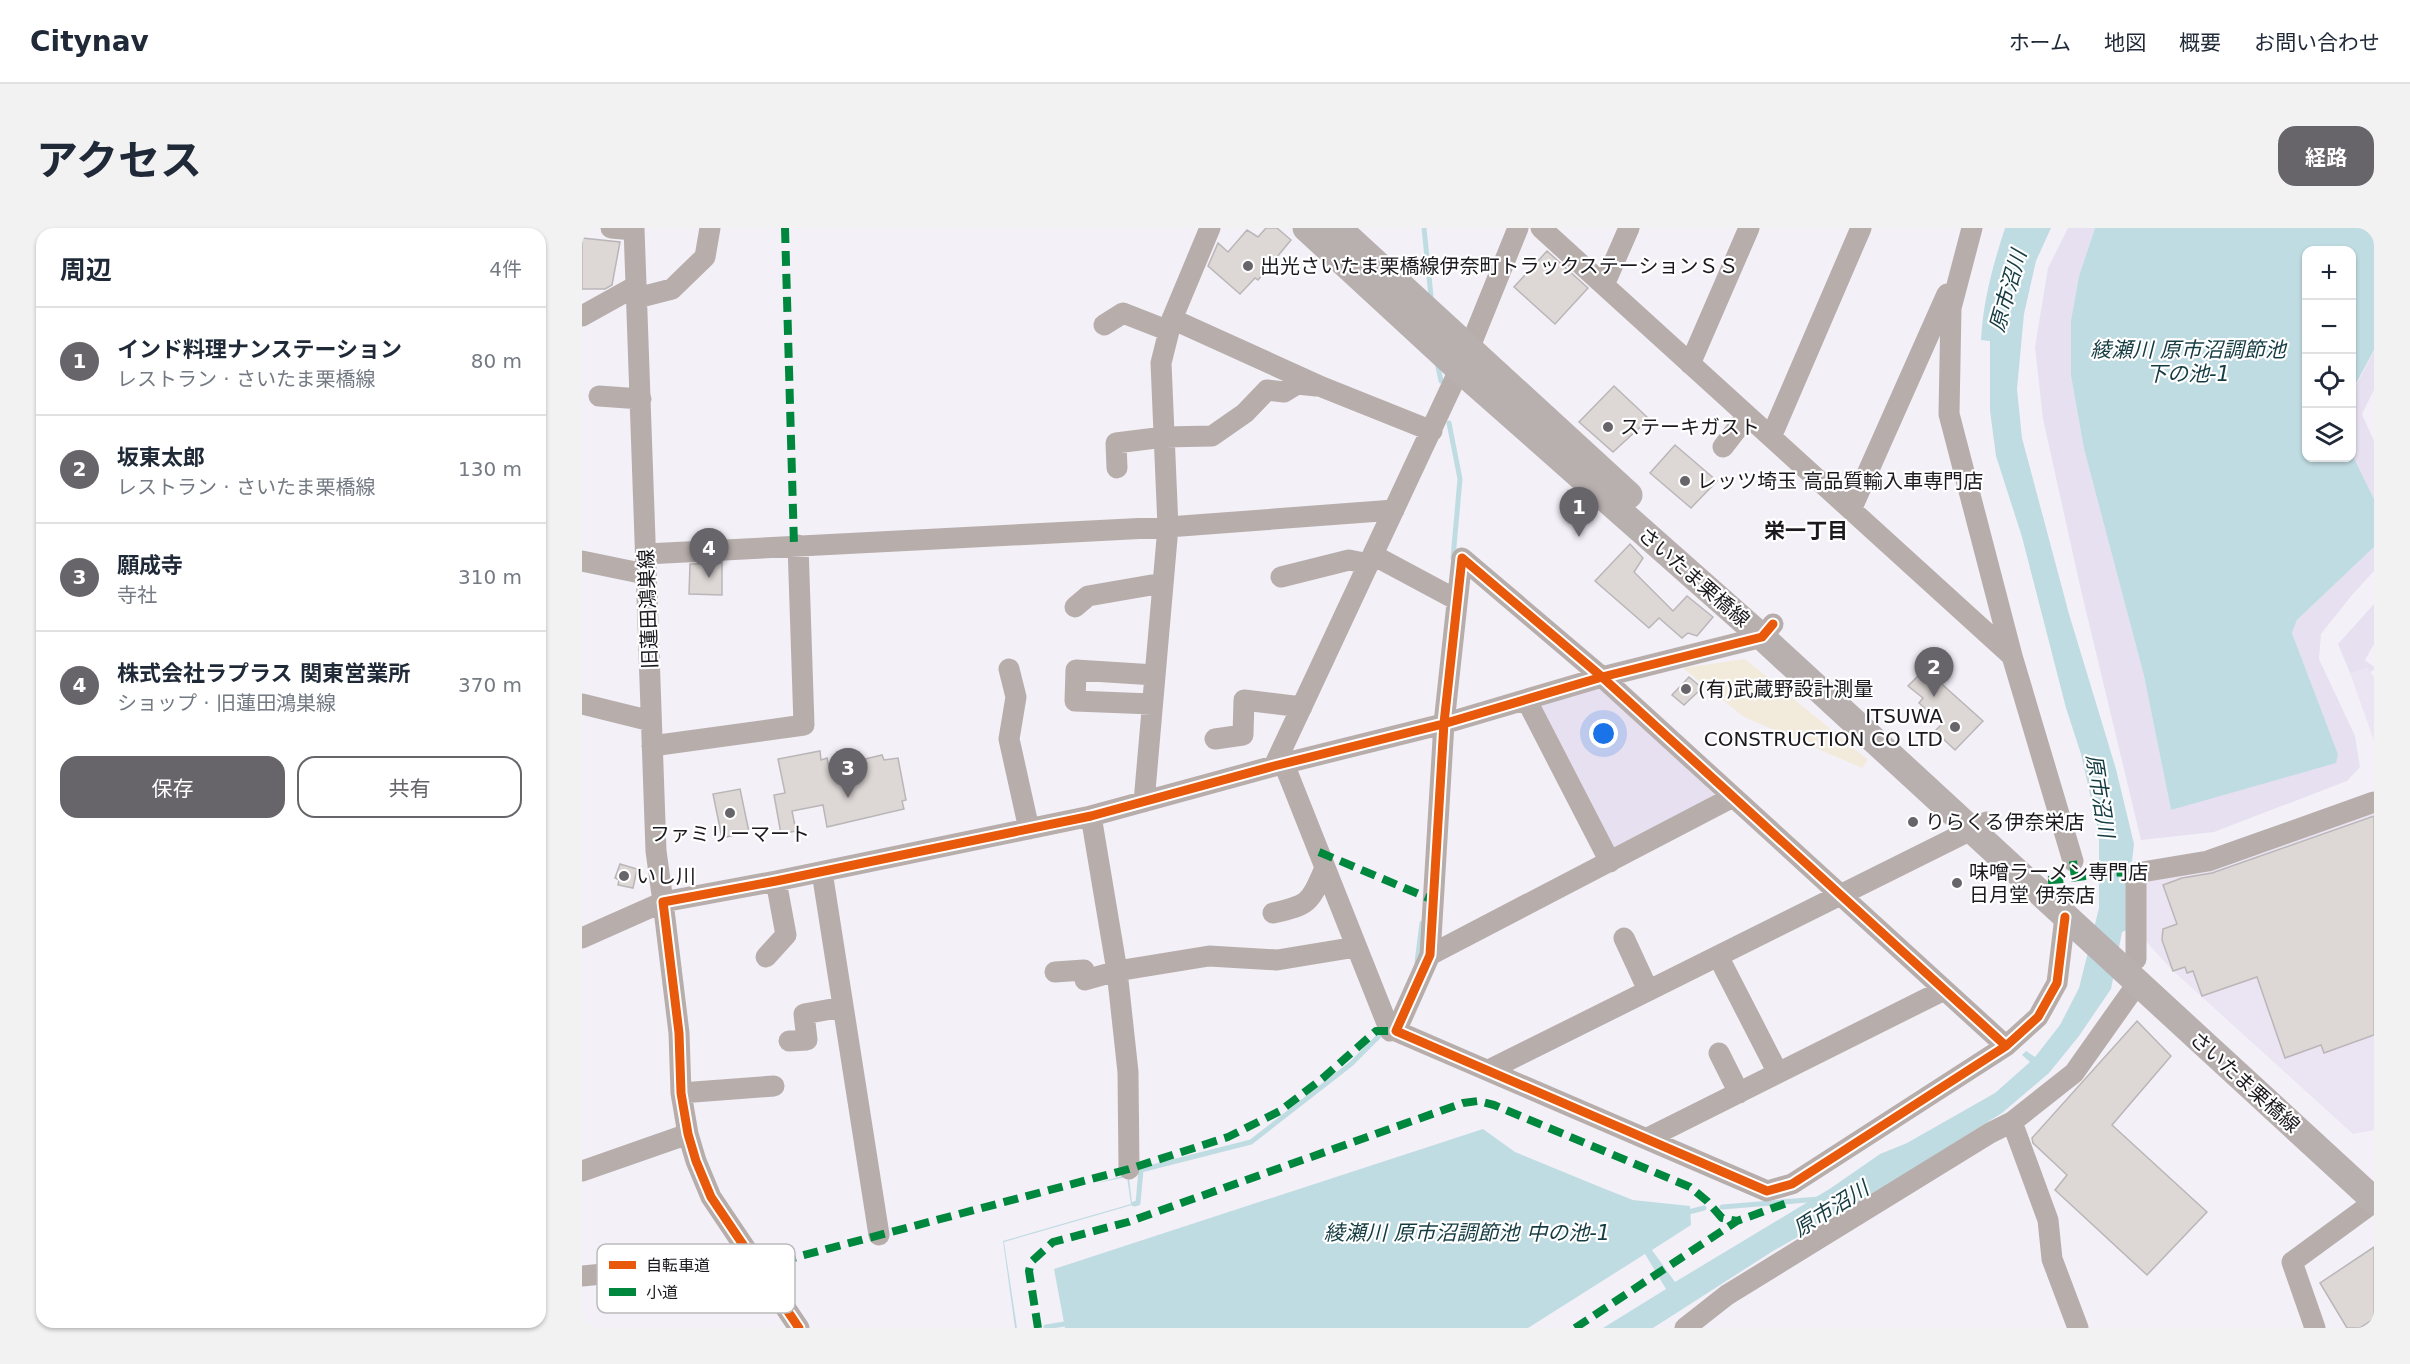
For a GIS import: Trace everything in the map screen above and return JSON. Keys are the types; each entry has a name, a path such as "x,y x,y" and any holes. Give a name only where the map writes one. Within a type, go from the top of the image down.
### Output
{"main road":[{"name":"さいたま栗橋線","path":"1306,228 1465,360 1767,631 1979,826 2075,919 2374,1175"},
{"name":"さいたま栗橋線","path":"1338,228 1465,360"},
{"name":"さいたま栗橋線","path":"2129,964 2374,1201"}],"street":[{"path":"611,228 634,229"},
{"path":"582,316 637,292 672,289 705,257 710,228"},
{"path":"1144,802 1167,527 1161,363 1171,325 1209,228"},
{"path":"1390,1030 1325,868 1279,765 1302,707 1465,360 1518,228"},
{"path":"1541,228 2012,656"},
{"path":"1604,285 1629,228"},
{"path":"1690,364 1749,228"},
{"path":"1771,437 1861,228"},
{"path":"1972,228 1962,259 1951,308 1949,414 2012,656 2073,861"},
{"name":"旧蓮田鴻巣線","path":"634,229 656,851 679,1033 681,1093 688,1134 696,1161 711,1197 744,1244"},
{"path":"1851,510 1962,259"},
{"path":"1104,325 1123,313 1171,325 1432,431"},
{"path":"1117,468 1116,443 1164,437 1212,436 1245,413 1266,390 1284,392 1298,384 1322,387"},
{"path":"599,396 640,399"},
{"path":"1723,447 1747,416"},
{"path":"583,566 646,564 798,545 1167,527 1394,510"},
{"path":"652,746 804,725 798,545"},
{"path":"2006,1046 1602,677 1462,558 1452,598 1440,725 1430,955 1396,1032 1767,1191 1792,1184 2006,1046 2038,1017 2057,983 2075,919"},
{"path":"1281,577 1349,560 1371,560 1452,598"},
{"path":"1075,607 1088,596 1162,583"},
{"path":"582,938 663,902 822,872 1091,816 1279,765 1440,725 1767,631"},
{"path":"1009,669 1016,697 1010,739 1029,829"},
{"path":"1152,704 1074,701 1076,670 1155,675"},
{"path":"1215,740 1243,735 1244,700 1302,707"},
{"path":"1527,701 1610,862"},
{"path":"582,704 651,721"},
{"path":"1430,955 1733,797"},
{"path":"1685,1328 1727,1295 1990,1133 2012,1122 2074,1072 2129,964 2136,873 2208,861 2374,802"},
{"path":"1091,816 1117,971 1128,1072 1129,1169"},
{"path":"1489,1070 1979,826"},
{"path":"1273,913 1298,907 1312,897 1325,868"},
{"path":"822,872 879,1235"},
{"path":"766,957 786,935 776,881"},
{"path":"1624,938 1648,990"},
{"path":"1054,972 1084,970 1085,980 1117,971 1209,956 1277,960 1356,947"},
{"path":"1719,956 1778,1073"},
{"path":"1646,1139 1944,990"},
{"path":"789,1041 807,1040 804,1014 843,1007"},
{"path":"1719,1053 1739,1093"},
{"path":"681,1093 774,1086"},
{"path":"2012,1122 2048,1220 2052,1259 2078,1328"},
{"path":"582,1171 688,1134"},
{"path":"2315,1328 2292,1262 2374,1201"},
{"path":"582,1276 597,1275"},
{"name":"旧蓮田鴻巣線","path":"789,1313 799,1328"}],"shaded area":[{"path":"2068,228 2095,228 2079,276 2071,320 2071,376 2084,449 2144,676 2171,810 2338,754 2292,633 2297,620 2374,547 2374,571 2321,634 2319,659 2355,736 2360,767 2347,781 2214,832 2141,840 2080,586 2043,419 2035,347 2048,268"},
{"path":"2374,351 2374,390 2362,414 2374,441 2374,499 2356,462 2356,385"},
{"path":"2374,604 2374,644 2365,660 2374,667 2374,670 2370,672 2368,668 2350,673 2338,644"},
{"path":"2368,668 2374,677 2374,741 2350,673"},
{"path":"1601,686 1719,799 1614,854 1541,706"},
{"path":"2374,807 2374,1130 2353,1134 2171,969 2143,938 2143,886 2153,875"}],"sand":[{"path":"1745,659 1868,760 1862,768 1744,717 1683,668"}],"water":[{"name":"綾瀬川 原市沼調節池 中の池-1","path":"2005,228 2051,228 2036,261 2024,314 2017,389 2022,438 2069,614 2116,769 2134,844 2132,861 2127,865 2127,930 2122,932 2111,989 2079,1036 2049,1073 2002,1113 1871,1195 1773,1251 1653,1328 1603,1328 1666,1289 1645,1254 1528,1328 1065,1328 1054,1269 1483,1129 1515,1152 1633,1200 1690,1206 1691,1225 1652,1250 1675,1282 1831,1188 1880,1154 1907,1143 1995,1093 2030,1062 2022,1055 2026,1051 2035,1057 2060,1025 2079,988 2099,908 2099,834 2081,754 2066,708 2022,537 1996,456 1990,411 1990,341 1981,340 1989,283"},
{"name":"綾瀬川 原市沼調節池 下の池-1","path":"2095,228 2374,228 2374,350 2356,384 2356,246 2302,246 2302,462 2356,462 2374,499 2374,547 2297,620 2292,633 2338,754 2336,763 2171,810 2144,676 2084,449 2071,376 2071,320 2079,276"},
{"path":"1126,1175 1129,1177 1132,1203 1139,1203 1004,1242 1017,1328 1015,1328 1003,1241 1131,1204 1127,1177 1097,1183"}],"building":[{"path":"1266,228 1277,228 1291,240 1258,280 1255,278 1240,294 1208,266 1218,243 1228,252 1247,230 1258,237"},
{"path":"582,238 620,242 612,285 605,289 582,289"},
{"path":"1547,251 1588,288 1555,324 1514,287"},
{"path":"1614,386 1649,419 1613,452 1579,422"},
{"path":"1675,445 1717,481 1691,508 1650,473"},
{"path":"1630,544 1643,558 1634,572 1673,611 1687,596 1713,617 1697,636 1688,633 1682,638 1659,618 1649,628 1595,581"},
{"path":"722,563 722,595 689,594 690,564"},
{"path":"1925,669 1983,721 1955,750 1935,731 1942,724 1919,703 1923,698 1908,686"},
{"path":"1689,677 1702,688 1684,705 1672,695"},
{"path":"820,751 821,760 827,758 830,772 867,764 865,759 882,755 884,760 898,758 906,800 902,801 904,809 827,827 823,805 792,811 796,831 781,834 774,795 785,793 778,759"},
{"path":"740,789 749,832 722,838 713,794"},
{"path":"2374,816 2374,1035 2324,1053 2321,1045 2285,1058 2257,977 2202,996 2193,971 2187,973 2185,967 2173,971 2162,940 2163,929 2177,924 2163,885 2182,878 2212,873"},
{"path":"620,864 637,869 633,888 618,885 619,880 615,878"},
{"path":"2137,1021 2171,1056 2112,1125 2207,1212 2147,1275 2055,1190 2067,1175 2033,1143 2032,1138"},
{"path":"2374,1247 2374,1319 2360,1328 2347,1328 2320,1283"}],"waterway":[{"path":"1424,228 1431,296"},
{"path":"1437,362 1441,381"},
{"path":"1449,423 1460,479 1453,558"},
{"path":"1417,962 1422,923"},
{"path":"1134,1204 1138,1203 1141,1170 1251,1142 1351,1064 1379,1036"},
{"name":"原市沼川","path":"1722,1207 1819,1199"},
{"path":"1685,1213 1704,1208"},
{"path":"1046,1327 1071,1323"}],"marked path":[{"path":"785,228 794,546"},
{"path":"1319,852 1433,900"},
{"path":"2073,861 2075,879"},
{"path":"2048,880 2113,873 2136,873"},
{"path":"795,1257 1129,1169 1228,1137 1280,1111 1323,1078 1376,1031 1396,1031"},
{"path":"1038,1328 1029,1271 1031,1262 1053,1242 1128,1222 1463,1103 1478,1101 1494,1105 1690,1187 1722,1218 1737,1221"},
{"path":"1575,1328 1737,1221 1787,1203"}],"cycle path":[{"path":"2006,1046 1602,677 1462,558 1444,723 1430,955 1396,1031 1767,1191 1792,1184 2006,1046 2038,1017 2057,983 2065,917"},
{"path":"743,1244 711,1197 688,1134 681,1093 679,1033 663,902 1091,816 1274,766 1443,724 1602,677 1762,637 1773,624"},
{"path":"789,1313 799,1328"}],"place":[{"name":"出光さいたま栗橋線伊奈町トラックステーションＳＳ","path":"1248,266"},
{"name":"ステーキガスト","path":"1608,427"},
{"name":"レッツ埼玉 高品質輸入車専門店","path":"1685,481"},
{"name":"インド料理ナンステーション","path":"1579,537"},
{"name":"株式会社ラプラス 関東営業所","path":"709,578"},
{"name":"(有)武蔵野設計測量","path":"1686,689"},
{"name":"坂東太郎","path":"1934,697"},
{"name":"ITSUWA CONSTRUCTION CO LTD","path":"1955,727"},
{"name":"願成寺","path":"848,798"},
{"name":"ファミリーマート","path":"730,813"},
{"name":"りらくる伊奈栄店","path":"1913,822"},
{"name":"いし川","path":"624,876"},
{"name":"味噌ラーメン専門店 日月堂 伊奈店","path":"1957,883"}],"district":[{"name":"栄一丁目","path":"1806,531"}]}
